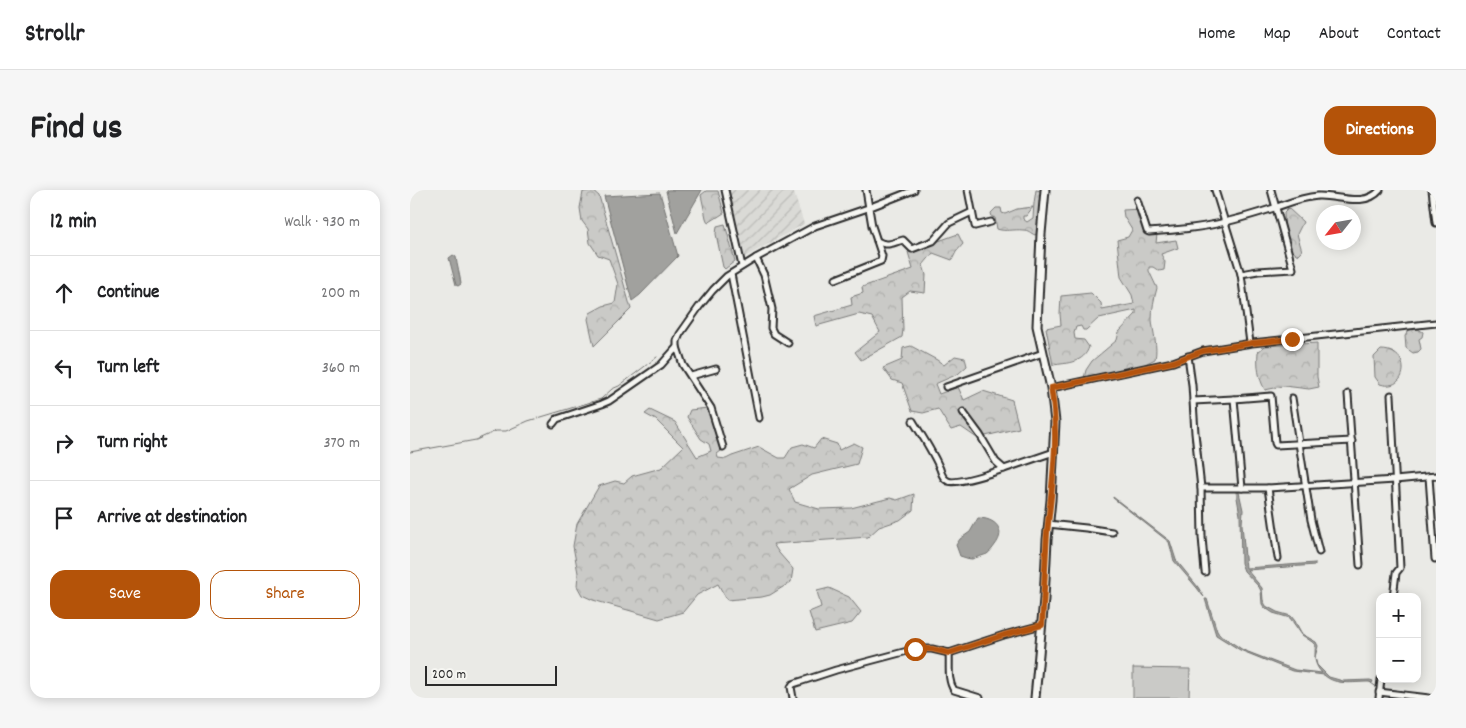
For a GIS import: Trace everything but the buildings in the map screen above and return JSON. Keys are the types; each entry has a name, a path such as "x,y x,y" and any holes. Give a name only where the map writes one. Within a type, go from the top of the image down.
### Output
{"main road":[{"path":"1035,698 1042,625 1055,422 1051,388 1036,326 1040,241 1045,190"}],"street":[{"path":"724,190 742,266"},
{"path":"836,279 881,261 882,256 868,208 866,190"},
{"path":"723,447 711,408 683,365 677,347 680,334 699,307 713,290 731,274 756,258 815,226 914,190"},
{"path":"968,190 975,226 991,222"},
{"path":"1215,190 1241,274 1250,343"},
{"path":"1241,274 1293,269 1271,190"},
{"path":"1137,200 1148,232 1185,229 1225,222 1298,199 1319,196 1354,200 1372,196 1379,190"},
{"path":"1432,190 1436,223"},
{"path":"877,241 883,245 890,245 903,240 912,249 933,241 949,223 972,212"},
{"path":"756,258 764,275 772,308 771,328 774,334 788,343"},
{"path":"731,274 758,418"},
{"path":"1051,388 1173,362 1203,351 1250,343 1436,323"},
{"path":"554,424 557,419 609,400 661,365 677,347"},
{"path":"946,387 1043,353"},
{"path":"1188,356 1194,433 1201,488 1202,537 1206,572"},
{"path":"691,376 716,369"},
{"path":"1348,394 1360,565"},
{"path":"1391,395 1400,568 1396,573 1394,593"},
{"path":"1193,401 1271,396 1275,443 1278,445 1352,441"},
{"path":"1292,398 1311,520 1319,552"},
{"path":"1230,399 1239,488"},
{"path":"963,412 980,435 996,462 1004,469"},
{"path":"913,421 944,479 947,481 965,480 1054,452"},
{"path":"1429,476 1435,559"},
{"path":"1201,488 1268,488 1436,476"},
{"path":"1268,488 1278,558"},
{"path":"1048,524 1112,532"},
{"path":"793,698 791,687 793,684 836,670 915,649 932,649 949,653 1042,625"},
{"path":"949,653 950,681 954,690 980,698"},
{"path":"1379,692 1429,698"}],"shaded area":[{"path":"702,190 677,233 666,191"},
{"path":"729,190 793,190 804,224 745,257"},
{"path":"660,193 678,256 632,301 604,196"},
{"path":"453,255 456,257 461,281 461,284 458,286 456,285 449,258"},
{"path":"1236,492 1239,492 1243,510 1242,524 1246,568 1315,563 1315,565 1247,570 1262,588 1263,600 1266,606 1291,616 1302,634 1316,642 1318,646 1315,657 1315,644 1302,635 1290,618 1273,613 1264,607 1259,587 1244,571 1241,563 1240,515"},
{"path":"1113,497 1170,541 1176,560 1204,597 1174,561 1169,542"},
{"path":"978,518 990,520 997,526 1000,534 998,540 987,554 972,559 960,556 956,545 960,539 970,532"},
{"path":"1205,599 1207,599 1219,634 1243,650 1295,670 1322,673 1317,666 1315,657 1317,665 1329,677 1343,681 1373,681 1372,683 1351,683 1334,681 1324,675 1292,671 1240,650 1216,635"}],"green space":[{"path":"592,190 599,196 631,309 594,346 588,319 590,313 603,306 615,303 618,284 609,259 598,255 590,243 588,229 582,221 580,208 583,192"},
{"path":"1036,190 1041,191 1042,208 1039,232 1035,235 1025,230 997,229 995,218 992,217 991,213 996,208 1001,208 1002,213 1005,214 1017,209 1033,207 1026,216 1023,216 1023,219 1027,222 1033,218"},
{"path":"706,191 718,191 724,213 708,223 701,195"},
{"path":"1288,208 1303,222 1297,234 1302,251 1298,255 1290,250 1285,236 1284,212"},
{"path":"1141,209 1149,230 1157,234 1156,243 1176,240 1178,248 1161,254 1165,262 1164,270 1159,271 1149,267 1157,288 1152,316 1156,344 1155,359 1143,365 1084,378 1086,370 1092,361 1117,340 1119,332 1136,314 1136,310 1099,318 1086,330 1083,330 1081,326 1076,327 1075,339 1084,340 1089,347 1087,352 1074,361 1053,365 1046,328 1061,325 1061,296 1091,293 1101,303 1102,310 1134,304 1132,295 1121,277 1117,240 1128,237 1132,230 1124,217 1123,210"},
{"path":"725,224 735,261 725,269 716,234 717,226"},
{"path":"958,234 963,244 952,260 933,253 923,265 926,275 925,293 910,291 902,297 902,337 861,360 855,352 880,332 872,317 859,314 816,326 814,316 852,305 851,297 863,293 862,287 913,269 908,252"},
{"path":"1414,329 1423,332 1422,337 1419,339 1421,349 1413,353 1406,348 1405,336 1409,330"},
{"path":"1317,343 1317,377 1319,387 1309,389 1284,386 1265,390 1258,371 1258,352 1265,346"},
{"path":"911,346 944,365 955,356 965,358 967,366 958,374 935,384 939,394 958,387 964,400 983,391 1012,400 1019,428 977,438 961,427 951,430 938,409 923,413 912,411 902,383 892,380 883,368 902,360 903,348"},
{"path":"1381,350 1391,352 1402,363 1401,377 1389,385 1380,384 1375,377 1374,357"},
{"path":"708,408 721,451 717,454 718,458 726,459 759,447 779,458 785,458 792,447 803,444 814,448 821,439 837,444 839,450 854,443 862,447 857,464 812,475 789,489 795,502 819,509 851,508 890,498 897,500 914,494 913,510 900,520 879,527 868,537 773,544 793,569 791,582 770,595 727,600 718,584 697,595 683,612 659,619 593,600 582,595 577,586 578,573 573,546 577,524 599,486 615,481 624,483 632,476 661,468 683,447 656,420 645,414 650,410 675,422 697,457 711,451 709,444 701,439 687,417 690,410"},
{"path":"829,588 849,597 861,612 852,623 815,632 809,612 821,607 817,591"},
{"path":"1133,668 1190,669 1189,698 1133,698"}],"waterway":[{"path":"410,452 476,440 496,431 506,431 528,421 601,399 657,357"},
{"path":"1371,683 1378,688"}],"route":[{"path":"915,649 932,649 949,653 1042,625 1054,452 1055,422 1051,388 1173,362 1203,351 1292,339"}]}
